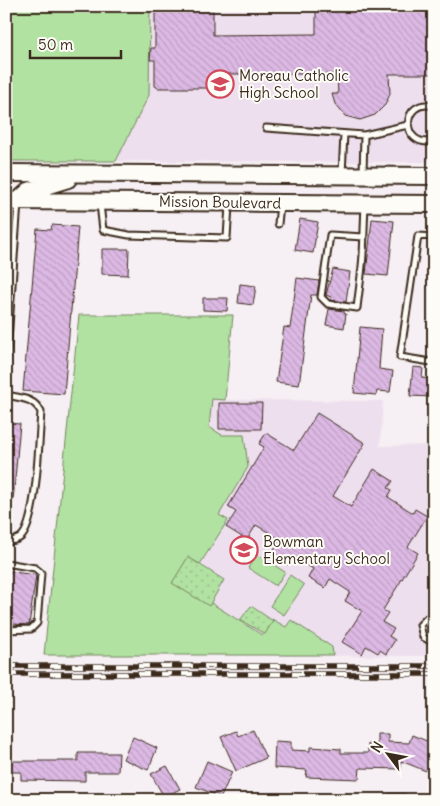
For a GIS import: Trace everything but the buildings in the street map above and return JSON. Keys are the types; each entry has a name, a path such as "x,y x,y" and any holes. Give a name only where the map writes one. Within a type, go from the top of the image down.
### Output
{"main road":[{"name":"Mission Boulevard","path":"6,173 434,176"},
{"path":"12,201 28,191 87,174"},
{"name":"Mission Boulevard","path":"12,201 434,204"}],"street":[{"path":"391,800 403,800"}],"lane":[{"path":"434,106 422,105 416,108 409,118 408,125 409,131 417,140 422,142 434,141"},
{"path":"266,128 364,135 408,125"},
{"path":"342,174 344,134"},
{"path":"362,175 364,135"},
{"path":"6,367 12,201"},
{"path":"99,201 103,230 129,235 227,238 229,202"},
{"path":"278,224 280,202"},
{"path":"364,237 330,235 321,297 328,304 357,308 364,237 365,204"},
{"path":"434,238 418,236 400,357 431,362 434,360"},
{"path":"6,395 26,399 37,404 41,412 34,496 27,529 20,538 6,542"},
{"path":"6,563 35,568 42,573 37,623 31,630 6,630"},
{"path":"434,615 423,621 420,626 423,637 434,642"}],"shaded area":[{"name":"Moreau Catholic High School","path":"6,6 434,6 434,162 6,161"},
{"name":"Bowman Elementary School","path":"79,315 233,315 225,400 383,401 380,446 434,445 434,656 44,655"}],"green space":[{"path":"6,6 150,6 149,95 116,161 6,161"},
{"path":"79,315 233,315 225,400 212,399 209,427 222,435 244,435 248,467 219,515 228,520 200,564 187,557 209,605 211,603 262,635 273,621 272,619 286,627 291,620 332,647 333,655 44,655"},
{"path":"256,554 285,572 276,586 248,568"},
{"path":"188,557 224,580 209,606 172,583"},
{"path":"290,575 304,585 284,615 270,606"},
{"path":"251,606 273,621 265,634 240,620"}],"railway":[{"path":"6,666 434,666"},
{"path":"6,674 434,674"}],"place":[{"name":"Moreau Catholic High School","path":"220,84"},
{"name":"Bowman Elementary School","path":"244,550"}]}
